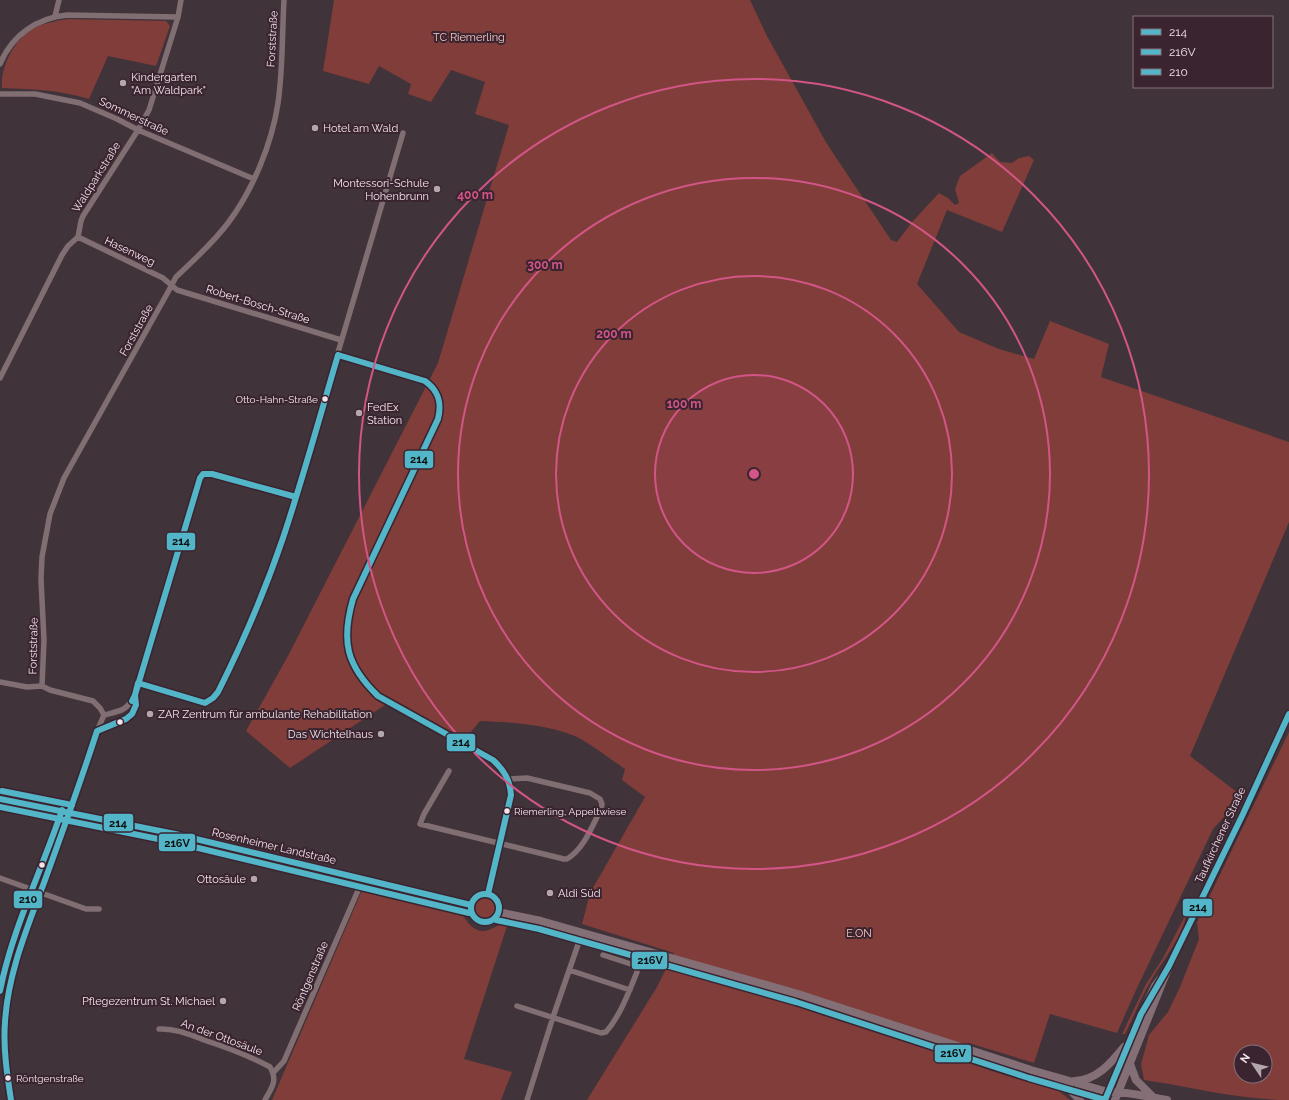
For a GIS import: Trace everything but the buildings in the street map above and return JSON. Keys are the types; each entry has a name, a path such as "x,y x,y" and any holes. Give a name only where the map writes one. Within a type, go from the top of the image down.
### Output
{"main road":[{"name":"Taufkirchener Straße","path":"1118,1098 1169,966 1289,714"},
{"name":"Rosenheimer Landstraße","path":"0,799 175,834 471,905"},
{"path":"488,894 496,899 499,907 498,912 492,920 482,922 473,916 471,905 478,896 488,894"},
{"path":"498,912 630,946 798,994 1069,1081 1107,1096 1118,1098 1154,1098 1166,1100"},
{"name":"Taufkirchener Straße","path":"1107,1096 1130,1040 1155,986 1169,966"},
{"path":"1069,1081 1081,1081 1099,1072 1114,1059 1130,1040"},
{"path":"1130,1064 1136,1080 1154,1098"},
{"path":"1058,1078 1080,1100"}],"street":[{"path":"55,16 59,0"},
{"name":"Waldparkstraße","path":"78,238 80,221 138,130 149,110 178,17 181,0"},
{"name":"Forststraße","path":"42,686 44,640 41,579 42,557 50,514 64,478 137,350 171,284 176,277 207,248 229,222 247,196 267,144 278,104 281,75 284,0"},
{"path":"0,64 8,49 17,37 29,28 55,16 178,17"},
{"name":"Sommerstraße","path":"0,94 35,94 80,103 112,116 138,130 254,179"},
{"path":"138,683 205,703 213,698 218,692 243,641 284,538 403,133"},
{"path":"0,378 3,363 62,255 68,246 78,238"},
{"name":"Hasenweg","path":"78,238 164,278 171,284"},
{"name":"Robert-Bosch-Straße","path":"171,284 177,290 341,340"},
{"path":"338,355 424,381 435,389 441,403 438,419 353,600 348,616 346,642 354,668 366,685 378,696 493,760 501,766 510,779 511,795 501,844 488,894"},
{"path":"104,715 128,707 135,695 196,488 203,474 212,474 296,497"},
{"path":"0,682 27,687 42,686 50,690 93,701 104,715"},
{"path":"97,731 126,719 132,714 136,705 135,695"},
{"path":"11,1100 4,1046 4,1026 8,994 21,944 70,813 97,731 104,715"},
{"path":"449,771 424,814 420,824 567,859 576,853 601,809 602,804 600,799 590,794 527,778 510,779"},
{"path":"0,878 86,910 99,909"},
{"name":"Röntgenstraße","path":"273,1072 284,1061 363,879"},
{"path":"527,1100 553,1017 582,933"},
{"path":"517,1006 601,1033 606,1032 611,1027 630,990 637,972 636,968 628,962 603,955"},
{"path":"569,970 630,990"},
{"name":"An der Ottosäule","path":"159,1029 172,1029 242,1054 270,1067 273,1072"},
{"path":"265,1100 275,1079 273,1072"}],"green space":[{"path":"334,0 750,0 767,36 827,144 891,240 897,242 913,221 939,193 948,198 955,205 959,203 955,189 960,176 992,153 1000,162 1012,163 1019,158 1029,156 1034,160 1002,232 947,210 917,284 959,332 999,349 1034,359 1050,321 1109,344 1101,377 1289,442 1289,522 1190,756 1238,793 1234,806 1213,829 1117,1033 1050,1014 1034,1063 969,1043 961,1059 989,1070 1059,1091 1070,1100 587,1100 657,987 674,953 582,924 590,893 645,797 622,780 625,769 579,738 557,730 517,723 480,721 471,732 460,740 391,701 290,768 246,731 289,654 438,363 509,125 475,114 485,82 451,70 431,102 408,94 411,84 379,66 369,84 323,71"},
{"path":"68,19 166,21 170,26 156,66 108,56 89,99 57,92 2,88 3,72 6,63 9,55 19,40 31,30 40,26"},
{"path":"1289,732 1289,1100 1234,1096 1144,1080 1141,1064 1149,1035 1168,1012 1180,987 1199,939 1197,922"},
{"path":"363,888 458,911 470,925 481,931 489,930 508,923 464,1059 512,1072 501,1100 272,1100"},
{"path":"481,898 489,898 495,904 495,912 489,918 481,918 475,912 475,904"},
{"path":"1186,914 1182,930 1148,985 1125,1034 1122,1034 1146,984 1163,958"}],"transit line":[{"name":"214","path":"338,355 425,381 434,389 438,398 440,408 438,419 353,599 349,614 347,640 349,652 359,674 378,696 493,760 506,776 511,795 488,894"},
{"name":"214","path":"138,683 205,703 213,698 218,692 253,616 276,558 298,493 338,355"},
{"name":"214","path":"132,701 200,478 203,474 212,474 296,497"},
{"name":"214","path":"11,1100 5,1051 5,1022 14,967 72,806 97,731 126,719 132,714 136,705 135,695 138,683"},
{"name":"214","path":"1105,1100 1141,1014 1169,966 1243,814 1289,714"},
{"name":"210","path":"2,791 72,805"},
{"name":"214","path":"0,799 175,834 471,905"},
{"name":"216V","path":"0,807 173,842 469,913"},
{"name":"210","path":"0,991 12,945 62,810"},
{"name":"214","path":"485,894 495,898 499,908 495,918 485,922 475,918 471,908 475,898 485,894"},
{"name":"216V","path":"496,920 539,929 796,1002 1029,1078 1105,1100"}],"place":[{"name":"Kindergarten \"Am Waldpark\"","path":"123,83"},
{"name":"Hotel am Wald","path":"315,128"},
{"name":"Montessori-Schule Hohenbrunn","path":"437,189"},
{"name":"Otto-Hahn-Straße","path":"325,399"},
{"name":"FedEx Station","path":"359,413"},
{"name":"ZAR Zentrum für ambulante Rehabilitation","path":"150,714"},
{"name":"Das Wichtelhaus","path":"381,734"},
{"name":"Riemerling, Appeltwiese","path":"507,811"},
{"name":"Ottosäule","path":"254,879"},
{"name":"Aldi Süd","path":"550,893"},
{"name":"Pflegezentrum St. Michael","path":"223,1001"},
{"name":"Röntgenstraße","path":"8,1078"}],"park label":[{"name":"TC Riemerling","path":"469,37"},
{"name":"E.ON","path":"859,933"}]}
